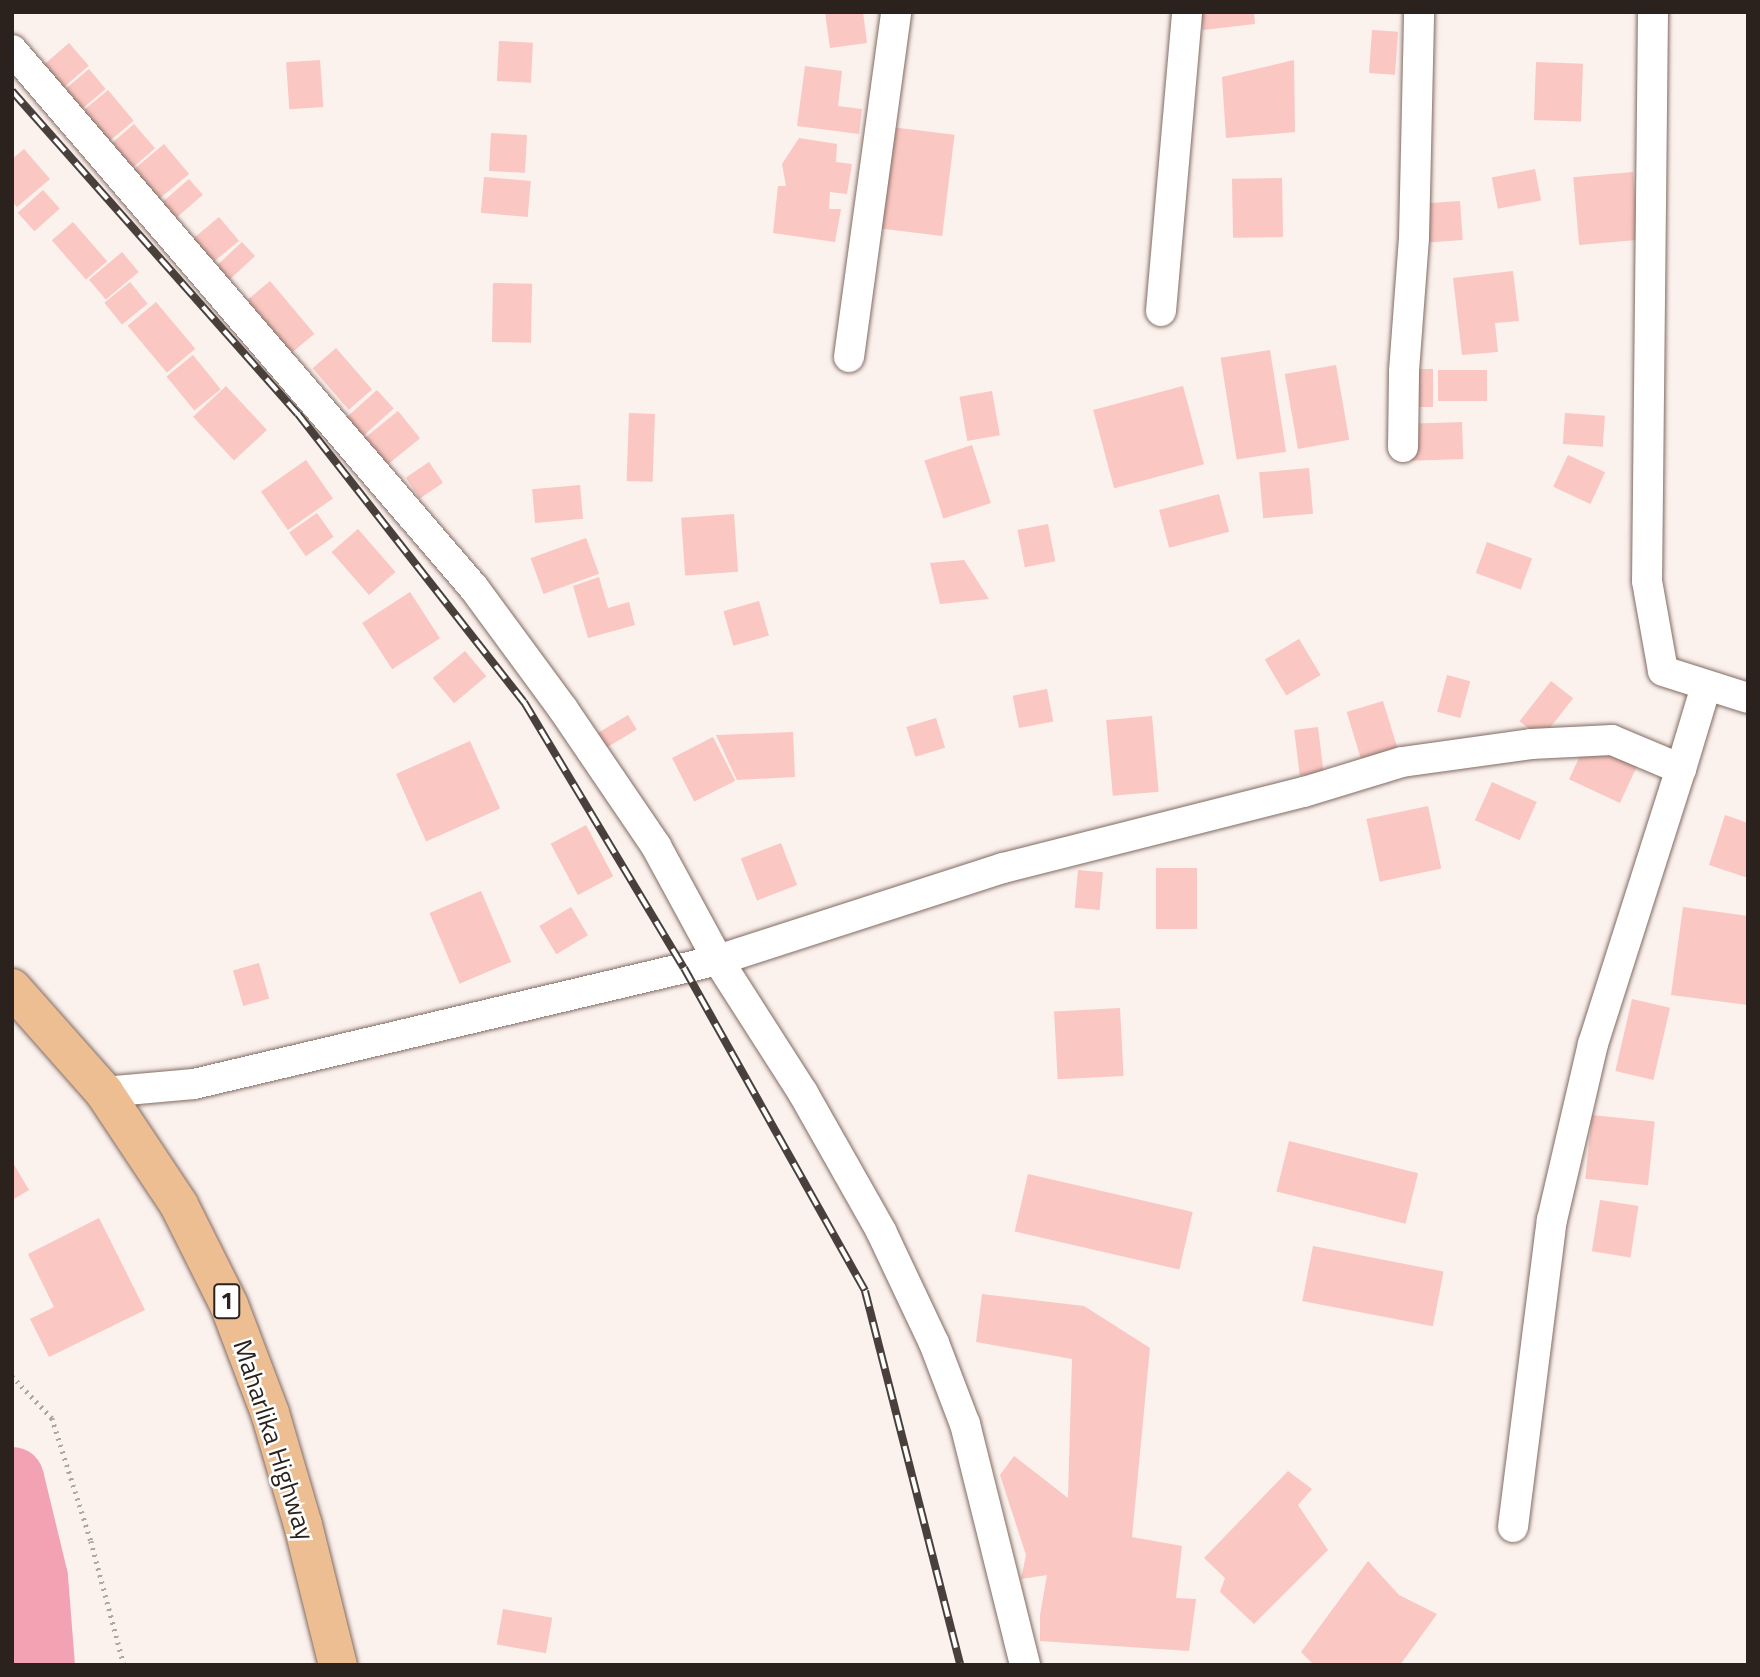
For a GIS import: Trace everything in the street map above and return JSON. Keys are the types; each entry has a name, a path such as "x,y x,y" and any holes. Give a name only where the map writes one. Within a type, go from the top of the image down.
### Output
{"highway":[{"name":"Maharlika Highway","path":"12,988 104,1092 179,1205 229,1305 270,1413 303,1525 338,1665"}],"street":[{"path":"849,357 896,12"},
{"path":"1161,311 1187,12"},
{"path":"1404,447 1404,371 1414,238 1419,12"},
{"path":"1653,12 1647,581 1663,671 1748,698"},
{"path":"12,50 474,588 563,709 656,846 718,960 803,1093 862,1196 934,1343 965,1424 1025,1665"},
{"path":"1513,1527 1552,1220 1593,1044 1706,686"},
{"path":"104,1092 194,1084 718,960 1003,868 1304,792 1402,762 1504,747 1612,740 1681,769"}],"path":[{"path":"12,1376 52,1418 124,1665"}],"building":[{"path":"825,12 863,12 867,43 830,48"},
{"path":"1201,12 1254,12 1255,24 1203,30"},
{"path":"1372,30 1398,32 1395,75 1369,73"},
{"path":"499,41 533,43 531,83 497,81"},
{"path":"69,43 89,66 59,91 40,69"},
{"path":"320,60 323,107 289,109 286,62"},
{"path":"1294,60 1295,132 1226,138 1222,77"},
{"path":"1536,62 1583,64 1581,122 1534,120"},
{"path":"805,66 842,71 838,106 862,109 859,134 797,126"},
{"path":"89,69 106,89 77,113 61,93"},
{"path":"108,90 134,121 104,146 78,115"},
{"path":"134,124 155,148 127,172 106,148"},
{"path":"891,127 955,135 942,236 879,228"},
{"path":"491,133 527,135 525,173 489,171"},
{"path":"799,138 837,144 836,162 852,164 847,194 830,192 829,209 841,209 835,242 773,233 778,186 786,186 782,164"},
{"path":"164,144 189,174 153,204 128,174"},
{"path":"24,149 50,179 17,207 12,202 12,159"},
{"path":"1535,169 1541,200 1498,209 1492,177"},
{"path":"1633,172 1639,240 1579,245 1573,177"},
{"path":"484,177 531,181 528,217 481,213"},
{"path":"1282,178 1283,237 1233,238 1232,179"},
{"path":"189,179 203,195 170,223 157,207"},
{"path":"43,190 60,209 34,231 18,213"},
{"path":"1460,201 1463,240 1424,243 1421,204"},
{"path":"219,217 239,241 209,266 189,242"},
{"path":"73,222 107,261 86,280 52,240"},
{"path":"242,242 255,256 223,286 210,272"},
{"path":"122,252 139,272 106,300 89,280"},
{"path":"1513,271 1519,321 1495,323 1498,352 1462,355 1453,278"},
{"path":"270,281 314,334 287,357 242,304"},
{"path":"130,282 148,304 122,325 104,303"},
{"path":"493,283 532,284 531,343 492,342"},
{"path":"156,302 195,349 167,373 128,326"},
{"path":"336,348 372,390 349,410 313,368"},
{"path":"1270,350 1286,452 1237,460 1221,358"},
{"path":"193,355 221,389 194,411 167,376"},
{"path":"1336,365 1349,440 1298,449 1285,374"},
{"path":"1410,369 1433,369 1433,407 1410,407"},
{"path":"1438,370 1487,370 1487,401 1438,401"},
{"path":"226,386 267,430 234,461 193,417"},
{"path":"1183,386 1204,464 1114,488 1093,410"},
{"path":"377,390 394,409 360,439 343,421"},
{"path":"992,391 1000,435 967,441 960,397"},
{"path":"398,411 420,438 384,467 362,440"},
{"path":"629,413 655,414 653,482 627,481"},
{"path":"1565,413 1605,416 1603,447 1563,444"},
{"path":"1462,422 1463,459 1411,461 1410,424"},
{"path":"972,445 991,503 943,518 924,460"},
{"path":"1568,455 1605,472 1590,504 1553,487"},
{"path":"306,460 333,499 288,530 261,492"},
{"path":"429,462 443,483 420,498 406,478"},
{"path":"1309,468 1313,514 1263,518 1259,472"},
{"path":"580,485 583,519 535,523 532,489"},
{"path":"1219,494 1229,532 1169,548 1159,510"},
{"path":"317,513 334,537 306,556 289,533"},
{"path":"734,514 738,572 685,576 681,518"},
{"path":"1048,524 1055,561 1025,567 1018,530"},
{"path":"358,529 395,572 369,595 332,552"},
{"path":"586,538 599,574 544,594 531,558"},
{"path":"1487,542 1532,558 1521,589 1476,573"},
{"path":"964,560 989,599 940,604 930,563"},
{"path":"599,577 608,608 629,602 635,625 588,638 573,586"},
{"path":"410,592 440,638 392,669 362,623"},
{"path":"759,601 769,636 733,646 723,611"},
{"path":"1299,639 1321,675 1286,696 1265,660"},
{"path":"465,651 486,676 454,703 433,678"},
{"path":"1447,675 1470,681 1460,718 1437,712"},
{"path":"1551,681 1573,698 1542,738 1520,721"},
{"path":"1047,689 1053,721 1019,728 1013,696"},
{"path":"1383,701 1399,754 1363,765 1347,712"},
{"path":"628,715 637,730 607,748 598,733"},
{"path":"1152,716 1159,792 1113,796 1106,720"},
{"path":"936,718 945,748 915,757 906,727"},
{"path":"1318,727 1324,773 1300,776 1294,730"},
{"path":"793,732 795,777 737,780 716,735"},
{"path":"713,737 735,781 694,802 672,758"},
{"path":"470,741 500,809 426,842 396,774"},
{"path":"1586,743 1637,767 1620,803 1569,779"},
{"path":"1492,782 1537,802 1520,840 1475,820"},
{"path":"1428,806 1441,869 1380,882 1366,819"},
{"path":"1725,815 1748,823 1748,878 1709,865"},
{"path":"586,825 613,876 578,895 551,844"},
{"path":"781,843 797,885 757,900 741,858"},
{"path":"1156,868 1197,868 1197,929 1156,929"},
{"path":"1078,870 1103,872 1100,910 1075,908"},
{"path":"481,891 511,962 460,984 429,913"},
{"path":"571,907 588,935 556,954 539,926"},
{"path":"1683,907 1748,916 1748,1005 1671,995"},
{"path":"259,963 269,999 243,1006 233,970"},
{"path":"1632,999 1670,1008 1653,1080 1615,1071"},
{"path":"1120,1008 1124,1076 1058,1079 1054,1011"},
{"path":"1592,1115 1655,1122 1648,1185 1585,1179"},
{"path":"1289,1141 1418,1173 1405,1224 1276,1191"},
{"path":"12,1161 29,1190 12,1200"},
{"path":"1028,1174 1193,1212 1179,1270 1015,1231"},
{"path":"1600,1200 1639,1206 1630,1257 1592,1251"},
{"path":"99,1218 145,1310 49,1357 30,1319 54,1307 28,1254"},
{"path":"1313,1246 1444,1271 1433,1326 1302,1301"},
{"path":"982,1294 1084,1306 1150,1348 1132,1537 1182,1546 1176,1598 1196,1599 1189,1651 1040,1641 1040,1615 1047,1575 1021,1579 1026,1555 1000,1475 1014,1456 1068,1498 1072,1359 976,1342"},
{"path":"1288,1471 1312,1489 1298,1505 1328,1550 1254,1624 1220,1592 1225,1578 1204,1558"},
{"path":"1368,1561 1399,1595 1437,1614 1400,1665 1314,1665 1301,1652"},
{"path":"503,1609 552,1618 546,1653 497,1644"}],"waterway":[{"path":"12,1478 36,1577 43,1665"}],"railway":[{"path":"12,91 298,414 524,702 684,968 865,1291 960,1665"}]}
